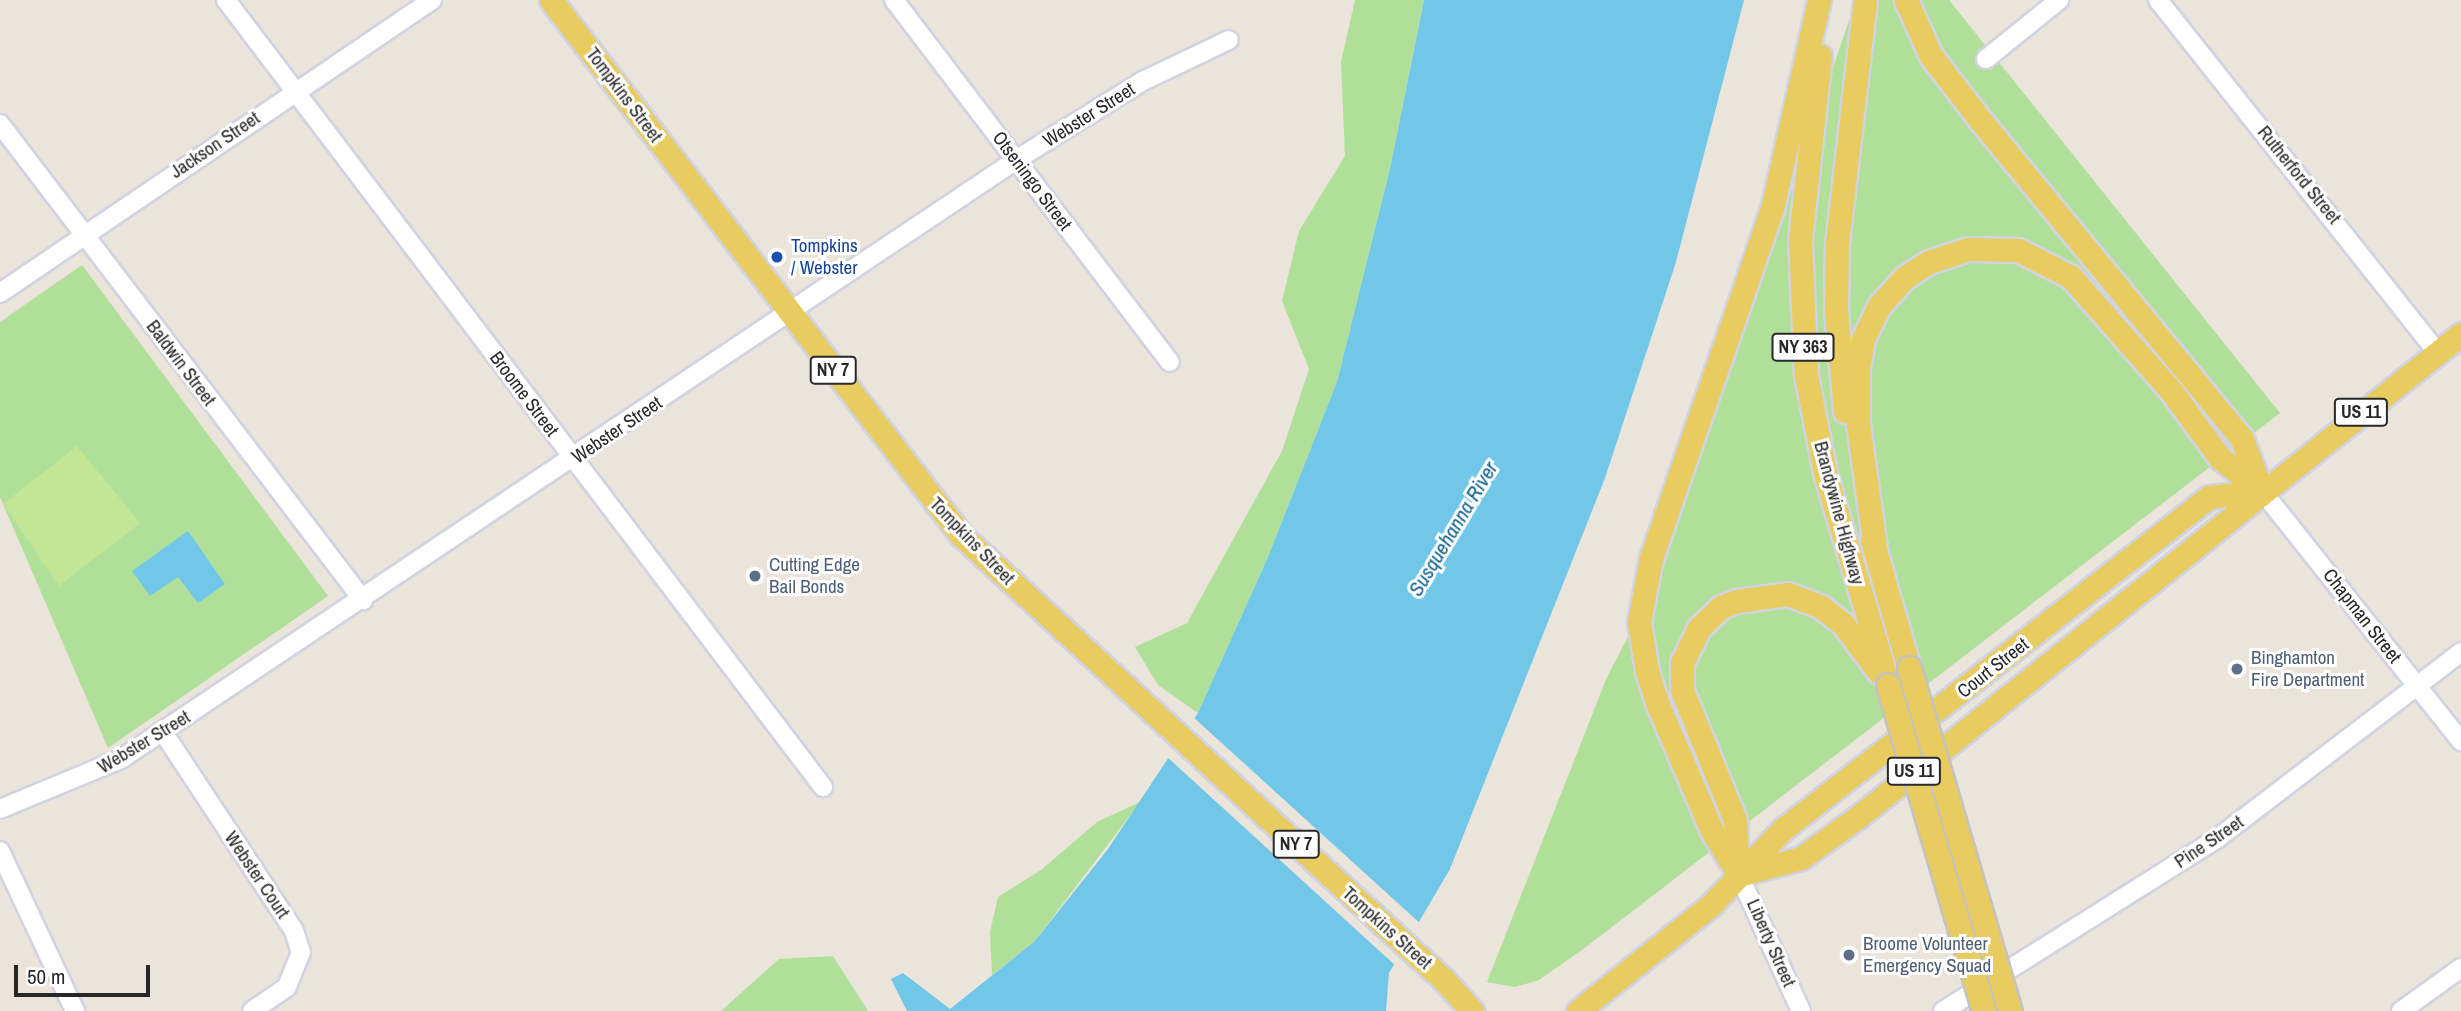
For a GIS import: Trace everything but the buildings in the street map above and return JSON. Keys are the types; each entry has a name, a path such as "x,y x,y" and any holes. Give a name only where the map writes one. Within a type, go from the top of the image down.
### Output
{"main road":[{"name":"Tompkins Street","path":"551,0 961,535 1444,980 1472,1011"},
{"path":"1739,875 1712,831 1658,705 1647,671 1639,622 1651,558 1772,209 1819,0"},
{"name":"Brandywine Highway","path":"1828,0 1801,227 1803,345 1825,473 1984,1011"},
{"name":"Brandywine Highway","path":"1865,0 1840,192 1836,295 1847,425 1876,555 2010,1011"},
{"path":"1906,0 1931,56 2242,439 2262,491"},
{"path":"1876,555 1858,424 1861,348 1874,314 1896,285 1928,262 1968,249 2018,250 2071,277 2171,391 2221,459 2262,491"},
{"name":"Court Street","path":"1739,875 1801,858 1858,817 2461,334"},
{"name":"Court Street","path":"1578,1011 1712,904 1782,830 2210,497 2262,491"},
{"path":"1739,875 1735,820 1682,690 1682,663 1699,628 1721,607 1737,601 1773,593 1803,598 1843,624 1888,685"}],"street":[{"name":"Broome Street","path":"226,0 823,787"},
{"name":"Jackson Street","path":"0,293 295,90 432,0"},
{"name":"Otseningo Street","path":"894,0 1170,362"},
{"path":"1986,59 2059,0"},
{"name":"Rutherford Street","path":"2158,0 2437,352"},
{"name":"Webster Street","path":"0,809 100,769 163,732 573,460 1016,160 1143,81 1229,40"},
{"name":"Baldwin Street","path":"0,124 363,600"},
{"name":"Chapman Street","path":"2262,491 2461,741"},
{"name":"Pine Street","path":"1942,1011 2218,838 2461,652"},
{"name":"Webster Court","path":"163,732 294,931 301,952 287,987 252,1011"},
{"path":"0,851 75,1011"},
{"name":"Liberty Street","path":"1739,875 1801,1011"},
{"path":"2401,1011 2461,968"}],"green space":[{"path":"1355,0 1424,0 1390,169 1337,382 1268,557 1198,713 1158,685 1135,647 1187,623 1282,451 1309,369 1282,301 1299,231 1345,156 1341,62"},
{"path":"1856,0 1949,0 2280,413 1586,947 1539,980 1515,987 1487,982 1607,677 1662,572"},
{"path":"82,265 328,596 108,748 0,497 0,322"},
{"path":"77,446 140,523 59,586 3,504"},
{"path":"1140,802 1034,942 992,975 990,932 998,897 1041,870 1097,822"},
{"path":"833,956 868,1011 721,1011 779,959"}],"water":[{"name":"Susquehanna River","path":"1424,0 1744,0 1676,262 1605,478 1450,869 1389,973 1386,1011 907,1011 891,979 903,973 950,1009 1034,942 1108,849 1198,713 1268,557 1337,382 1390,169"},
{"path":"188,531 225,584 198,603 178,577 150,596 132,571"}],"pier":[{"path":"1192,716 1422,925 1397,967 1166,756"}],"place":[{"name":"Tompkins / Webster","path":"777,257"},
{"name":"Cutting Edge Bail Bonds","path":"755,576"},
{"name":"Binghamton Fire Department","path":"2237,669"},
{"name":"Broome Volunteer Emergency Squad","path":"1849,955"}]}
